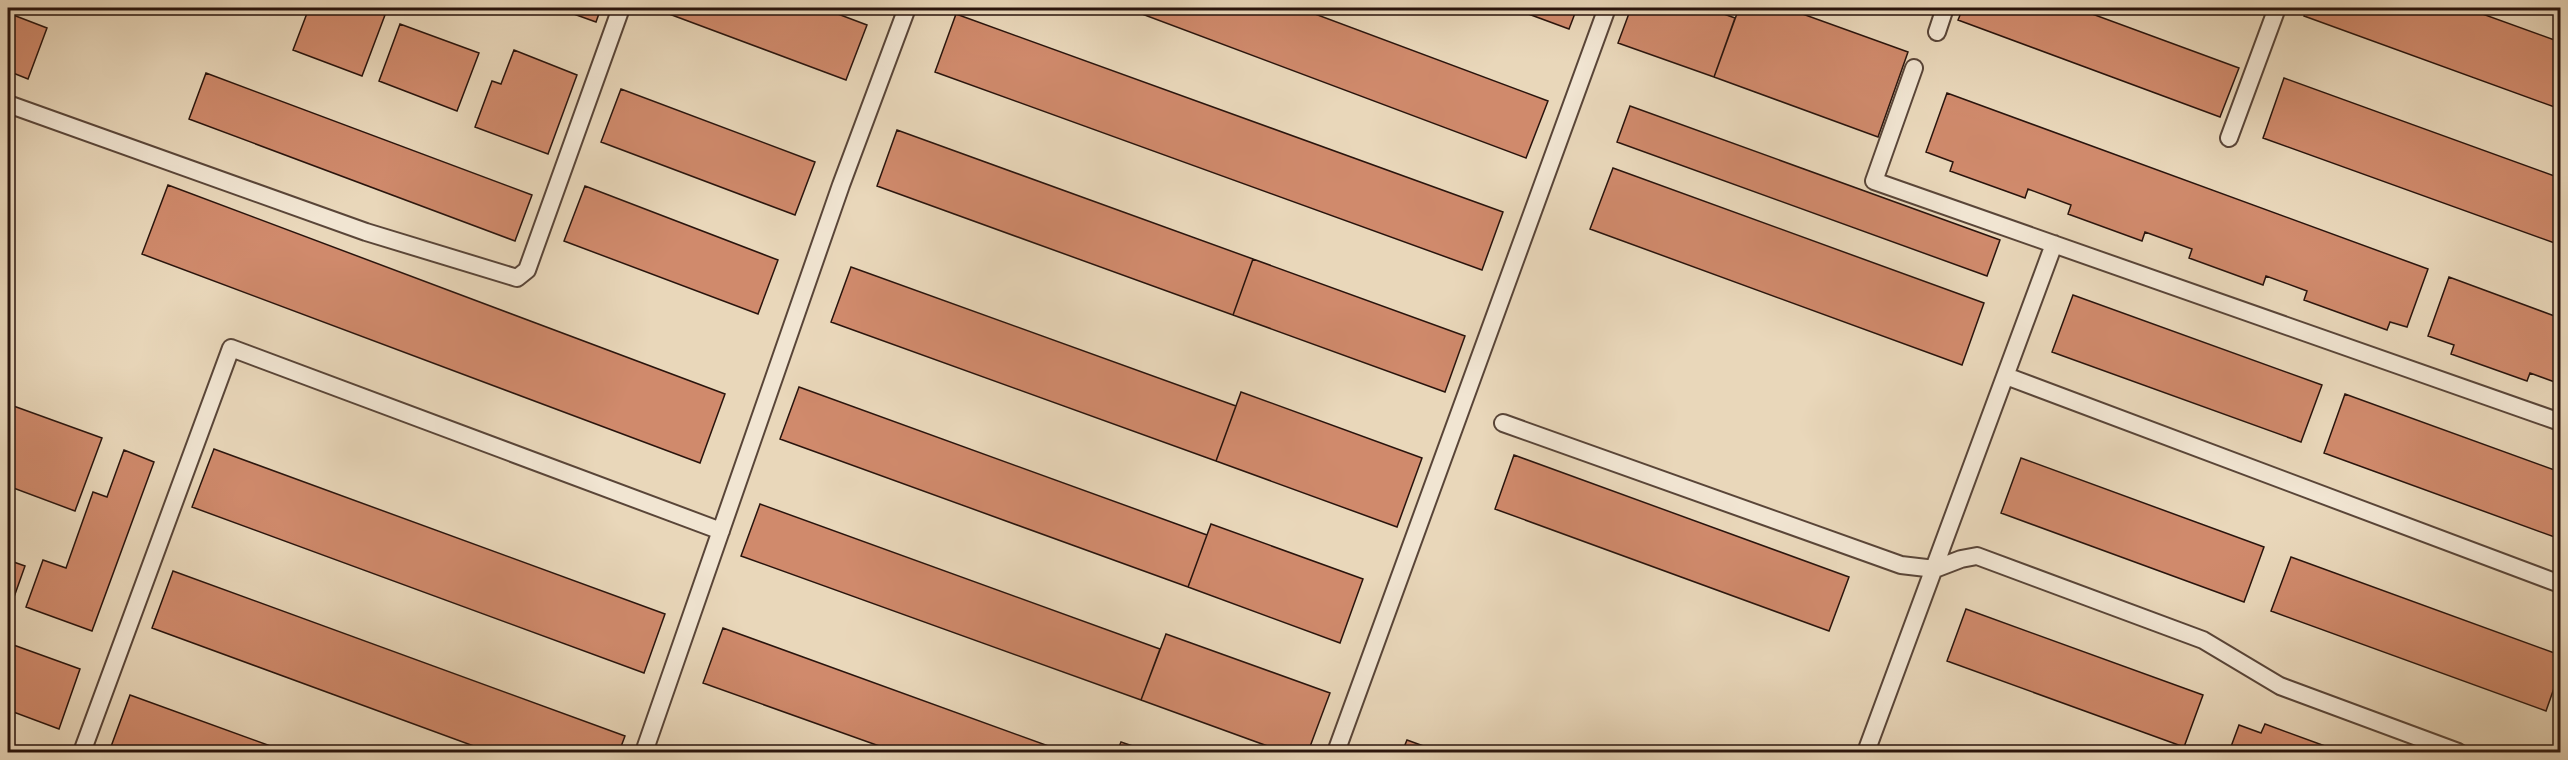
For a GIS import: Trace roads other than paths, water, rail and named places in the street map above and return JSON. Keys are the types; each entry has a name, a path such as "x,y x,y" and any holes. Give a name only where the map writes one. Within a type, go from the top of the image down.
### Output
{"lane":[{"path":"8,104 366,232 517,278 527,270 621,8"},
{"path":"645,753 841,185 907,8"},
{"path":"1336,753 1607,8"},
{"path":"1937,32 1945,8"},
{"path":"2229,138 2277,8"},
{"path":"1914,68 1874,181 2560,422"},
{"path":"1866,753 2054,244"},
{"path":"82,753 231,348 721,531"},
{"path":"2006,376 2560,584"},
{"path":"1503,423 1901,565 1935,569 1961,559 1977,556 2203,640 2280,686 2458,753"}]}
